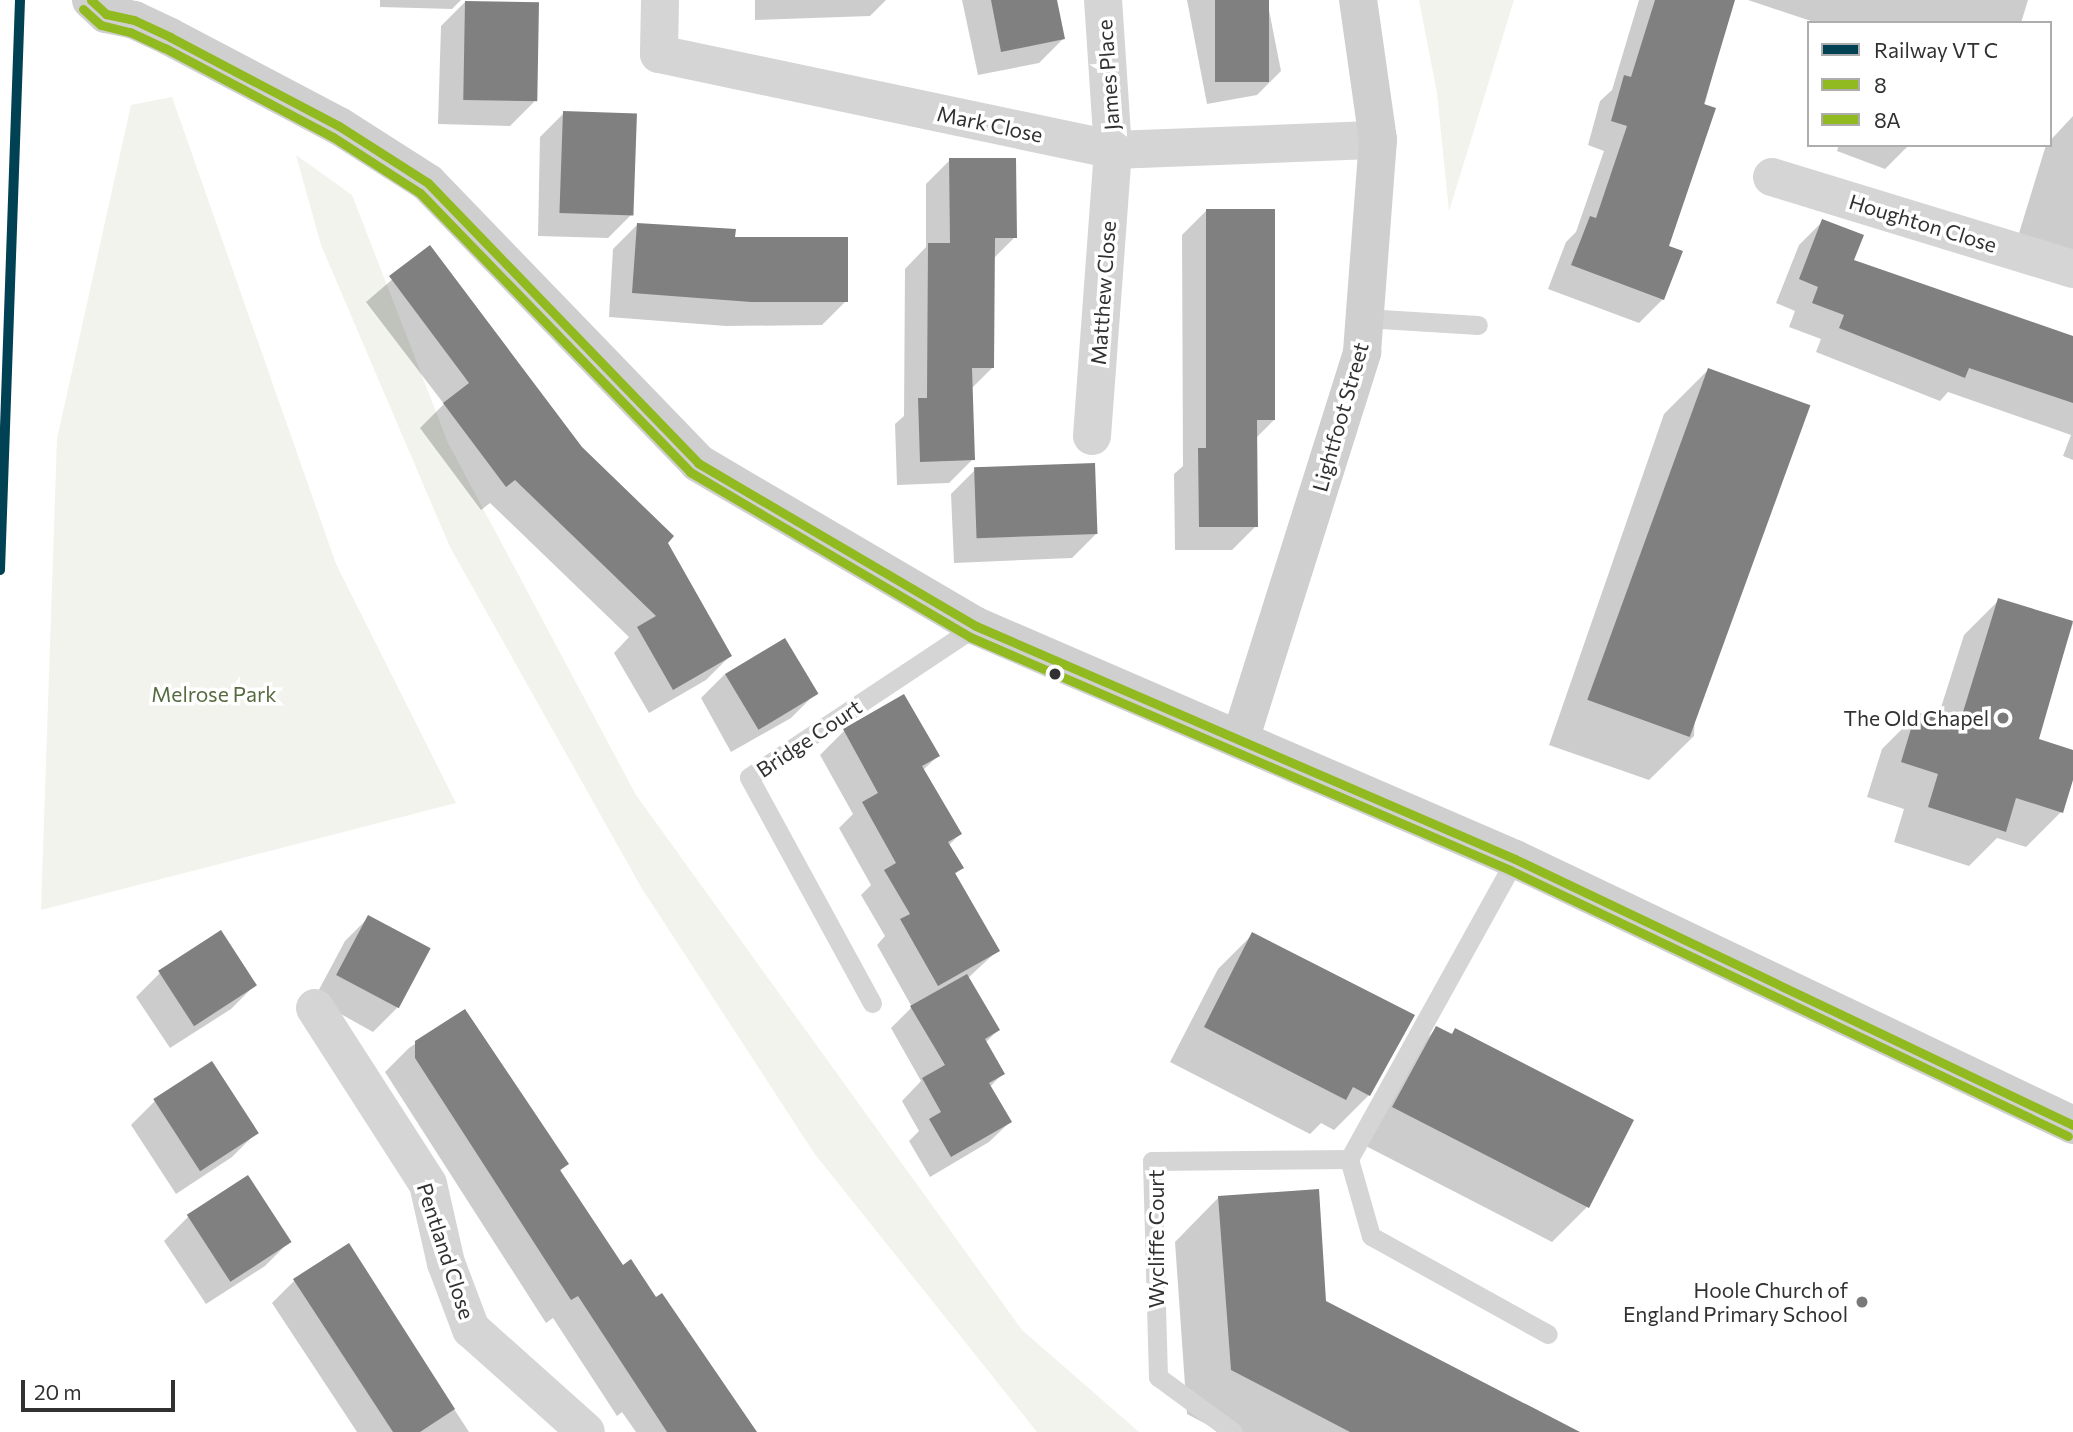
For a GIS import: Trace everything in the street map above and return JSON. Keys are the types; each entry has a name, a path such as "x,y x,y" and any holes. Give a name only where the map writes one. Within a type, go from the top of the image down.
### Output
{"street":[{"name":"Mark Close","path":"660,0 659,54 1113,150 1378,140"},
{"name":"James Place","path":"1103,0 1113,150"},
{"name":"Lightfoot Street","path":"1240,740 1362,352 1378,140 1358,0"},
{"path":"99,7 170,37 339,126 428,183 698,463 976,626 1515,859 2073,1125"},
{"name":"Matthew Close","path":"1092,436 1113,150"},
{"name":"Houghton Close","path":"1772,177 2073,269"},
{"name":"Pentland Close","path":"315,1008 428,1184 446,1263 471,1329 586,1432"}],"lane":[{"path":"1365,318 1478,325"},
{"name":"Bridge Court","path":"872,1003 749,777 976,626"},
{"path":"1515,859 1349,1159 1371,1236 1548,1334"},
{"name":"Wycliffe Court","path":"1233,1432 1158,1377 1152,1161 1349,1159"}],"green space":[{"path":"1419,0 1514,0 1449,211 1437,93"},
{"name":"Melrose Park","path":"172,97 336,564 456,803 41,910 57,439 131,105"},
{"path":"296,155 352,195 448,443 636,795 1022,1330 1139,1432 1037,1432 814,1153 641,887 450,547 321,245"}],"building":[{"path":"991,0 1057,0 1065,39 1001,52"},
{"path":"1215,0 1269,0 1269,82 1215,82"},
{"path":"1655,0 1735,0 1704,104 1716,108 1669,246 1683,251 1664,300 1571,265 1590,216 1596,218 1627,126 1611,121 1624,75 1631,77"},
{"path":"465,1 539,2 537,101 463,100"},
{"path":"563,111 637,114 633,216 559,213"},
{"path":"949,158 1016,158 1017,238 995,238 994,368 972,368 975,460 920,462 918,398 927,398 928,243 950,243"},
{"path":"1206,209 1275,209 1275,420 1257,420 1258,527 1199,527 1198,448 1206,448"},
{"path":"1822,219 1864,235 1854,260 2073,336 2073,403 1969,368 1965,378 1839,328 1844,315 1812,303 1818,287 1799,279"},
{"path":"637,223 736,229 735,237 848,237 848,302 751,302 632,293"},
{"path":"430,245 582,447 674,536 668,543 732,656 673,690 637,627 656,616 515,480 506,487 443,403 469,383 389,276"},
{"path":"1708,368 1810,405 1690,737 1587,700"},
{"path":"1095,463 1097,534 977,538 974,467"},
{"name":"The Old Chapel","path":"1998,598 2073,621 2039,739 2073,750 2073,780 2063,813 2016,798 2006,832 1928,807 1938,774 1901,762 1916,712 1959,725"},
{"path":"785,638 818,694 758,730 725,674"},
{"path":"904,694 940,756 922,766 962,834 948,842 964,868 955,873 1000,951 938,986 900,919 910,914 884,870 896,863 862,802 878,793 843,729"},
{"path":"368,915 431,948 399,1008 336,975"},
{"path":"221,930 257,985 194,1026 158,971"},
{"path":"1252,932 1415,1015 1370,1096 1353,1087 1346,1100 1204,1027"},
{"path":"967,974 1000,1030 985,1039 1005,1074 989,1083 1012,1122 951,1157 929,1119 941,1112 922,1078 945,1065 910,1006"},
{"path":"465,1009 569,1164 560,1170 623,1265 631,1259 656,1297 662,1293 757,1432 667,1432 578,1296 571,1300 415,1058 415,1041"},
{"path":"1436,1026 1452,1034 1455,1028 1634,1120 1589,1208 1392,1107"},
{"path":"212,1061 259,1133 200,1171 153,1099"},
{"path":"248,1175 292,1242 230,1282 187,1215"},
{"path":"1319,1189 1326,1301 1580,1432 1350,1432 1231,1370 1218,1196"},
{"path":"349,1243 455,1409 420,1432 393,1432 293,1279"}],"transit line":[{"path":"0,570 20,0"},
{"name":"8","path":"91,0 106,14 134,20 170,37 339,126 428,183 698,463 976,626 1515,859 2073,1125"},
{"name":"8A","path":"83,9 101,25 130,32 165,48 333,137 420,193 690,472 970,637 1510,870 2068,1136"}],"place":[{"name":"The Old Chapel","path":"2003,718"},
{"name":"Hoole Church of England Primary School","path":"1862,1302"}]}
